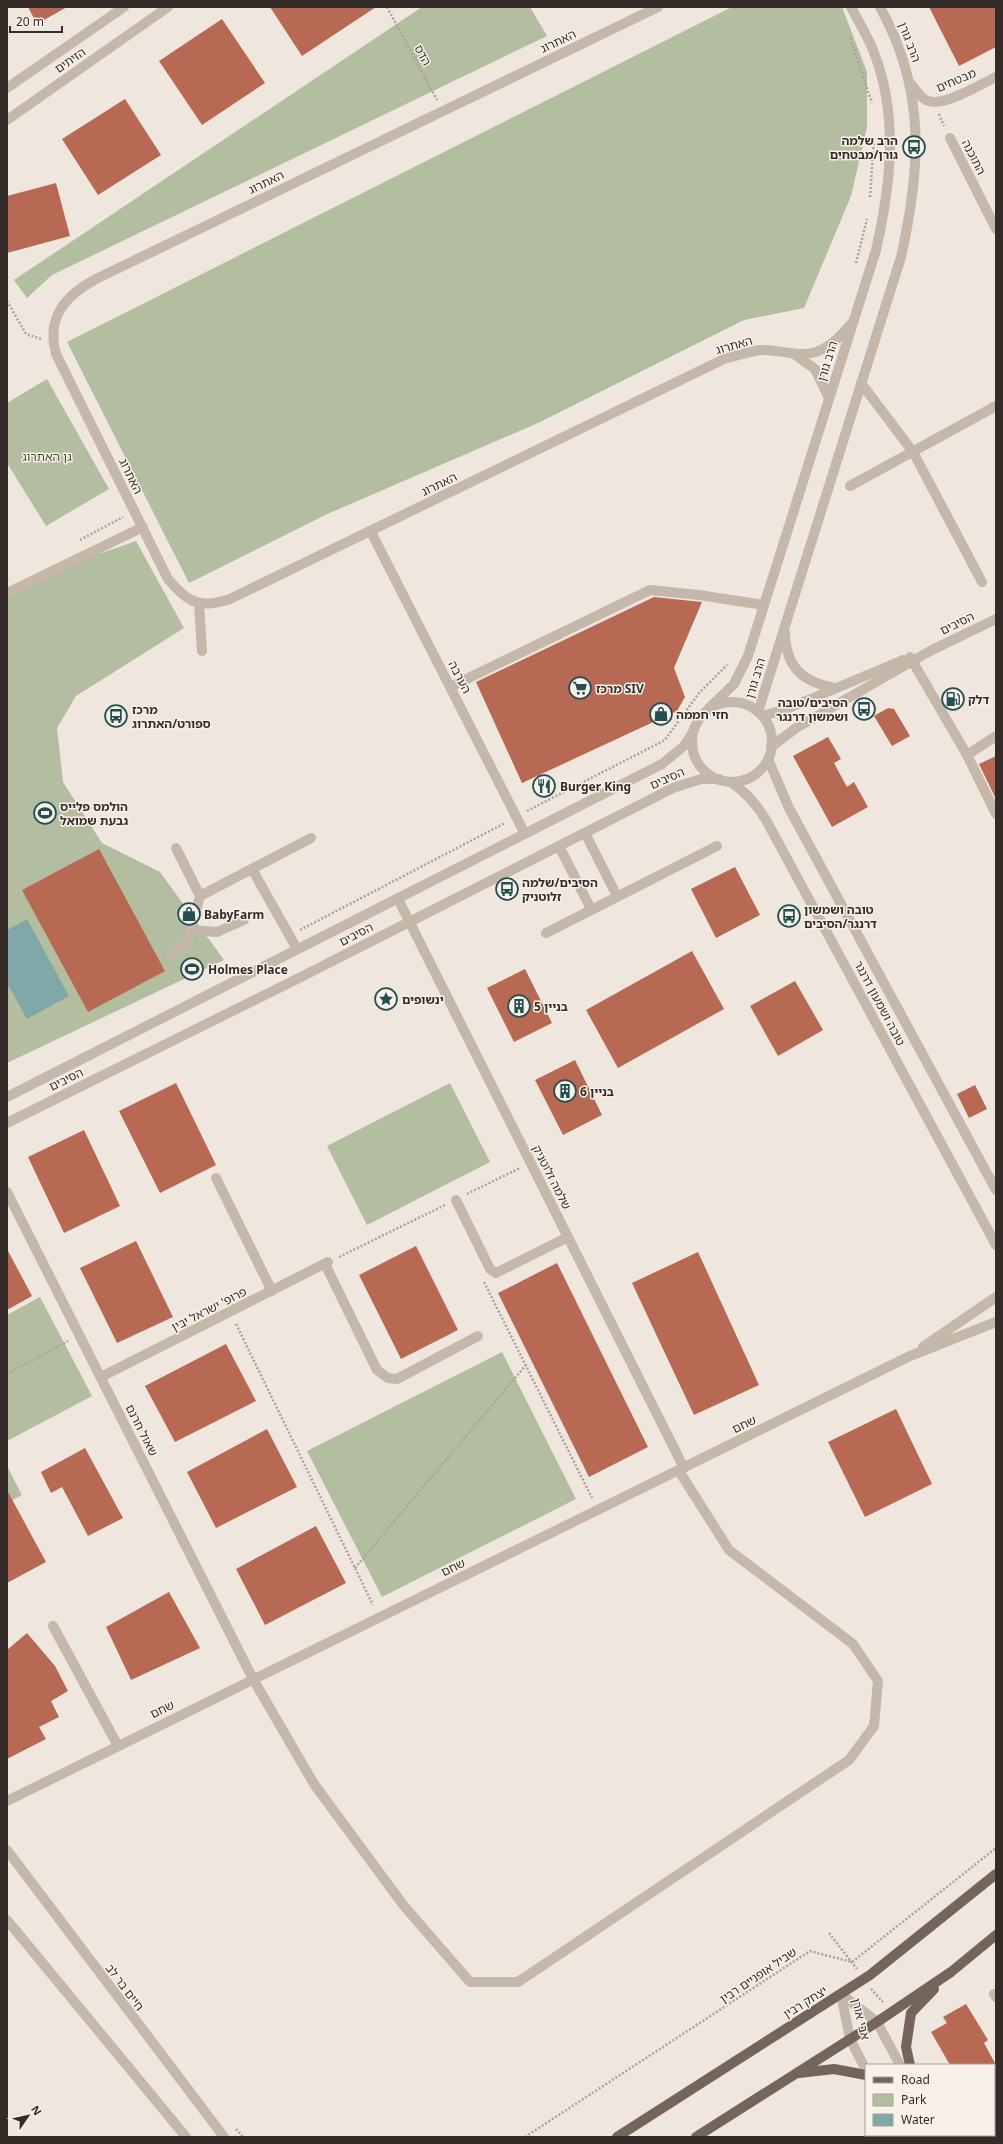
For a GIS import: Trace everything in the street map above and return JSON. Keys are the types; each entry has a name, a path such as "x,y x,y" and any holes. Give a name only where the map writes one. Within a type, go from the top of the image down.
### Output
{"main road":[{"name":"יצחק רבין","path":"617,2137 870,1975 996,1874"},
{"path":"696,2137 797,2074 850,2038 878,2022 951,1972 996,1936"},
{"path":"910,2064 906,2047 911,2013 951,1972"},
{"path":"797,2074 834,2069 865,2075"}],"street":[{"name":"הזיתים","path":"7,88 111,11 124,7"},
{"name":"הזיתים","path":"7,120 168,7"},
{"name":"האתרוג","path":"658,7 81,287 68,299 57,317 52,330 56,354 168,579 188,599 199,604 214,604 230,599 371,532 724,359 743,353 760,350 803,354 818,350 836,342 853,322"},
{"name":"הרב גורן","path":"708,709 728,693 740,675 764,605 876,250 888,191 890,133 885,88 873,50 851,7"},
{"name":"הרב גורן","path":"760,714 785,625 901,257 913,194 917,132 910,83 897,40 880,7"},
{"name":"מבטחים","path":"910,83 920,96 934,103 946,100 996,77"},
{"name":"התוכנה","path":"950,138 996,229"},
{"path":"791,352 815,369 829,398"},
{"path":"861,383 912,452 982,582"},
{"path":"850,486 996,406"},
{"path":"7,593 143,527"},
{"name":"הערבה","path":"371,532 525,834"},
{"path":"450,687 650,590 699,595 764,605"},
{"path":"199,604 202,651"},
{"name":"הסיבים","path":"760,714 788,708 911,659 996,619"},
{"path":"785,625 785,644 792,664 808,680 818,685 835,688"},
{"path":"911,659 967,755 996,814"},
{"name":"הסיבים","path":"771,747 796,728 911,659"},
{"path":"733,702 746,705 760,714 771,736 771,747 768,759 762,768 753,776 732,782 719,779 708,774 700,766 694,755 692,744 693,732 696,723 708,709 720,704 733,702"},
{"name":"הסיבים","path":"7,1097 662,764 684,746 693,732"},
{"path":"967,755 996,736"},
{"name":"טובה ושמעון דרנגר","path":"768,759 790,808 996,1190"},
{"name":"הסיבים","path":"7,1123 689,781 719,779"},
{"name":"טובה ושמעון דרנגר","path":"732,782 748,796 766,820 996,1245"},
{"path":"585,833 617,896"},
{"path":"200,896 311,838"},
{"path":"559,846 591,910"},
{"path":"546,933 717,846"},
{"path":"171,954 187,943 192,930 200,896 176,848"},
{"path":"252,869 297,949"},
{"name":"שלמה זלוטניק","path":"398,898 568,1237 681,1470"},
{"path":"192,930 217,932 244,920"},
{"path":"216,1178 272,1291"},
{"name":"שאול חרנם","path":"7,1192 253,1679 314,1784 404,1906 470,1982 518,1982 849,1760 874,1726 878,1681 852,1644 729,1550 681,1470"},
{"path":"456,1200 490,1269 496,1273 568,1237"},
{"path":"327,1263 377,1370 388,1378 397,1378 478,1336"},
{"name":"פרופ' ישראל יבין","path":"101,1378 327,1263"},
{"name":"שחם","path":"910,1356 996,1297"},
{"name":"שחם","path":"7,1801 910,1356 996,1322"},
{"path":"53,1626 118,1746"},
{"name":"חיים בר לב","path":"7,1850 224,2137"},
{"path":"7,1920 186,2137"},
{"name":"אבי אורן","path":"841,1994 878,2022 899,2064"},
{"name":"אבי אורן","path":"841,1994 850,2038 865,2068"}],"path":[{"name":"הדס","path":"387,7 443,111"},
{"path":"850,36 873,108"},
{"path":"934,103 950,138"},
{"path":"870,199 875,130"},
{"path":"855,266 868,214"},
{"path":"7,301 26,334 53,343"},
{"path":"290,936 665,740 700,693 732,660"},
{"path":"327,1263 530,1163"},
{"path":"445,1205 448,1212"},
{"path":"480,1275 599,1510"},
{"path":"230,1313 379,1618"},
{"path":"7,1374 79,1335"},
{"path":"355,1568 526,1365"},
{"name":"שביל אופניים רבין","path":"525,2137 810,1951 852,1962 996,1848"}],"green space":[{"path":"422,7 530,7 547,36 52,275 27,298 14,280"},
{"path":"732,7 842,7 867,72 867,127 851,196 804,308 744,320 538,423 325,515 189,583 67,342"},
{"name":"גן האתרוג","path":"47,379 109,489 46,526 7,463 7,403"},
{"name":"הולמס פלייס גבעת שמואל","path":"136,541 184,628 76,696 57,728 63,782 102,843 160,872 224,960 7,1063 7,589 101,552 102,553"},
{"path":"450,1083 490,1162 367,1225 327,1146"},
{"path":"40,1297 92,1396 7,1441 7,1315"},
{"path":"502,1352 576,1499 382,1597 307,1451"},
{"path":"7,1466 22,1495 7,1503"}],"water":[{"path":"27,919 69,996 27,1019 7,983 7,930"}],"building":[{"path":"28,7 67,7 37,24"},
{"path":"270,7 376,7 302,56"},
{"path":"929,7 996,7 996,47 959,66"},
{"path":"222,19 265,83 202,125 159,61"},
{"path":"125,99 161,155 98,195 62,139"},
{"path":"56,183 70,236 7,253 7,196"},
{"name":"מרכז SIV","path":"654,597 702,602 674,668 685,697 677,711 522,783 476,682"},
{"path":"888,708 894,709 910,736 892,746 874,716"},
{"path":"828,737 841,759 834,763 847,787 854,782 868,807 832,827 793,756"},
{"path":"996,756 996,799 979,764"},
{"path":"99,849 165,971 88,1012 22,890"},
{"path":"735,867 760,915 716,938 691,889"},
{"path":"692,951 724,1009 618,1068 586,1010"},
{"name":"בניין 5","path":"525,969 552,1023 514,1042 487,988"},
{"path":"795,981 823,1030 778,1056 750,1006"},
{"name":"בניין 6","path":"575,1060 602,1115 563,1135 535,1080"},
{"path":"176,1083 216,1165 160,1193 119,1111"},
{"path":"975,1085 987,1109 969,1118 957,1094"},
{"path":"84,1130 120,1206 64,1233 28,1157"},
{"path":"136,1241 173,1317 117,1343 80,1268"},
{"path":"416,1246 458,1330 401,1359 359,1275"},
{"path":"7,1249 32,1296 7,1310"},
{"path":"698,1252 759,1385 694,1415 632,1283"},
{"path":"557,1263 648,1447 589,1477 498,1293"},
{"path":"226,1344 256,1401 175,1442 145,1386"},
{"path":"896,1409 932,1484 865,1517 828,1442"},
{"path":"267,1429 297,1487 216,1528 187,1472"},
{"path":"85,1448 123,1518 88,1536 62,1487 51,1493 41,1472"},
{"path":"7,1490 46,1562 7,1583"},
{"path":"316,1526 346,1583 265,1625 236,1569"},
{"path":"169,1592 200,1648 131,1680 106,1627"},
{"path":"27,1633 55,1666 68,1691 51,1701 59,1717 39,1727 46,1739 7,1759 7,1650"},
{"path":"966,2004 988,2040 984,2043 996,2065 949,2064 931,2032 947,2023 943,2017"}],"place":[{"name":"הרב שלמה גורן/מבטחים","path":"914,147"},
{"name":"מרכז SIV","path":"580,688"},
{"name":"דלק","path":"953,699"},
{"name":"הסיבים/טובה ושמשון דרנגר","path":"864,709"},
{"name":"חזי חממה","path":"661,714"},
{"name":"מרכז ספורט/האתרוג","path":"116,716"},
{"name":"Burger King","path":"544,786"},
{"name":"הולמס פלייס גבעת שמואל","path":"45,813"},
{"name":"הסיבים/שלמה זלוטניק","path":"507,889"},
{"name":"BabyFarm","path":"189,914"},
{"name":"טובה ושמשון דרנגר/הסיבים","path":"789,916"},
{"name":"Holmes Place","path":"192,969"},
{"name":"ינשופים","path":"386,999"},
{"name":"בניין 5","path":"519,1006"},
{"name":"בניין 6","path":"565,1091"}]}
